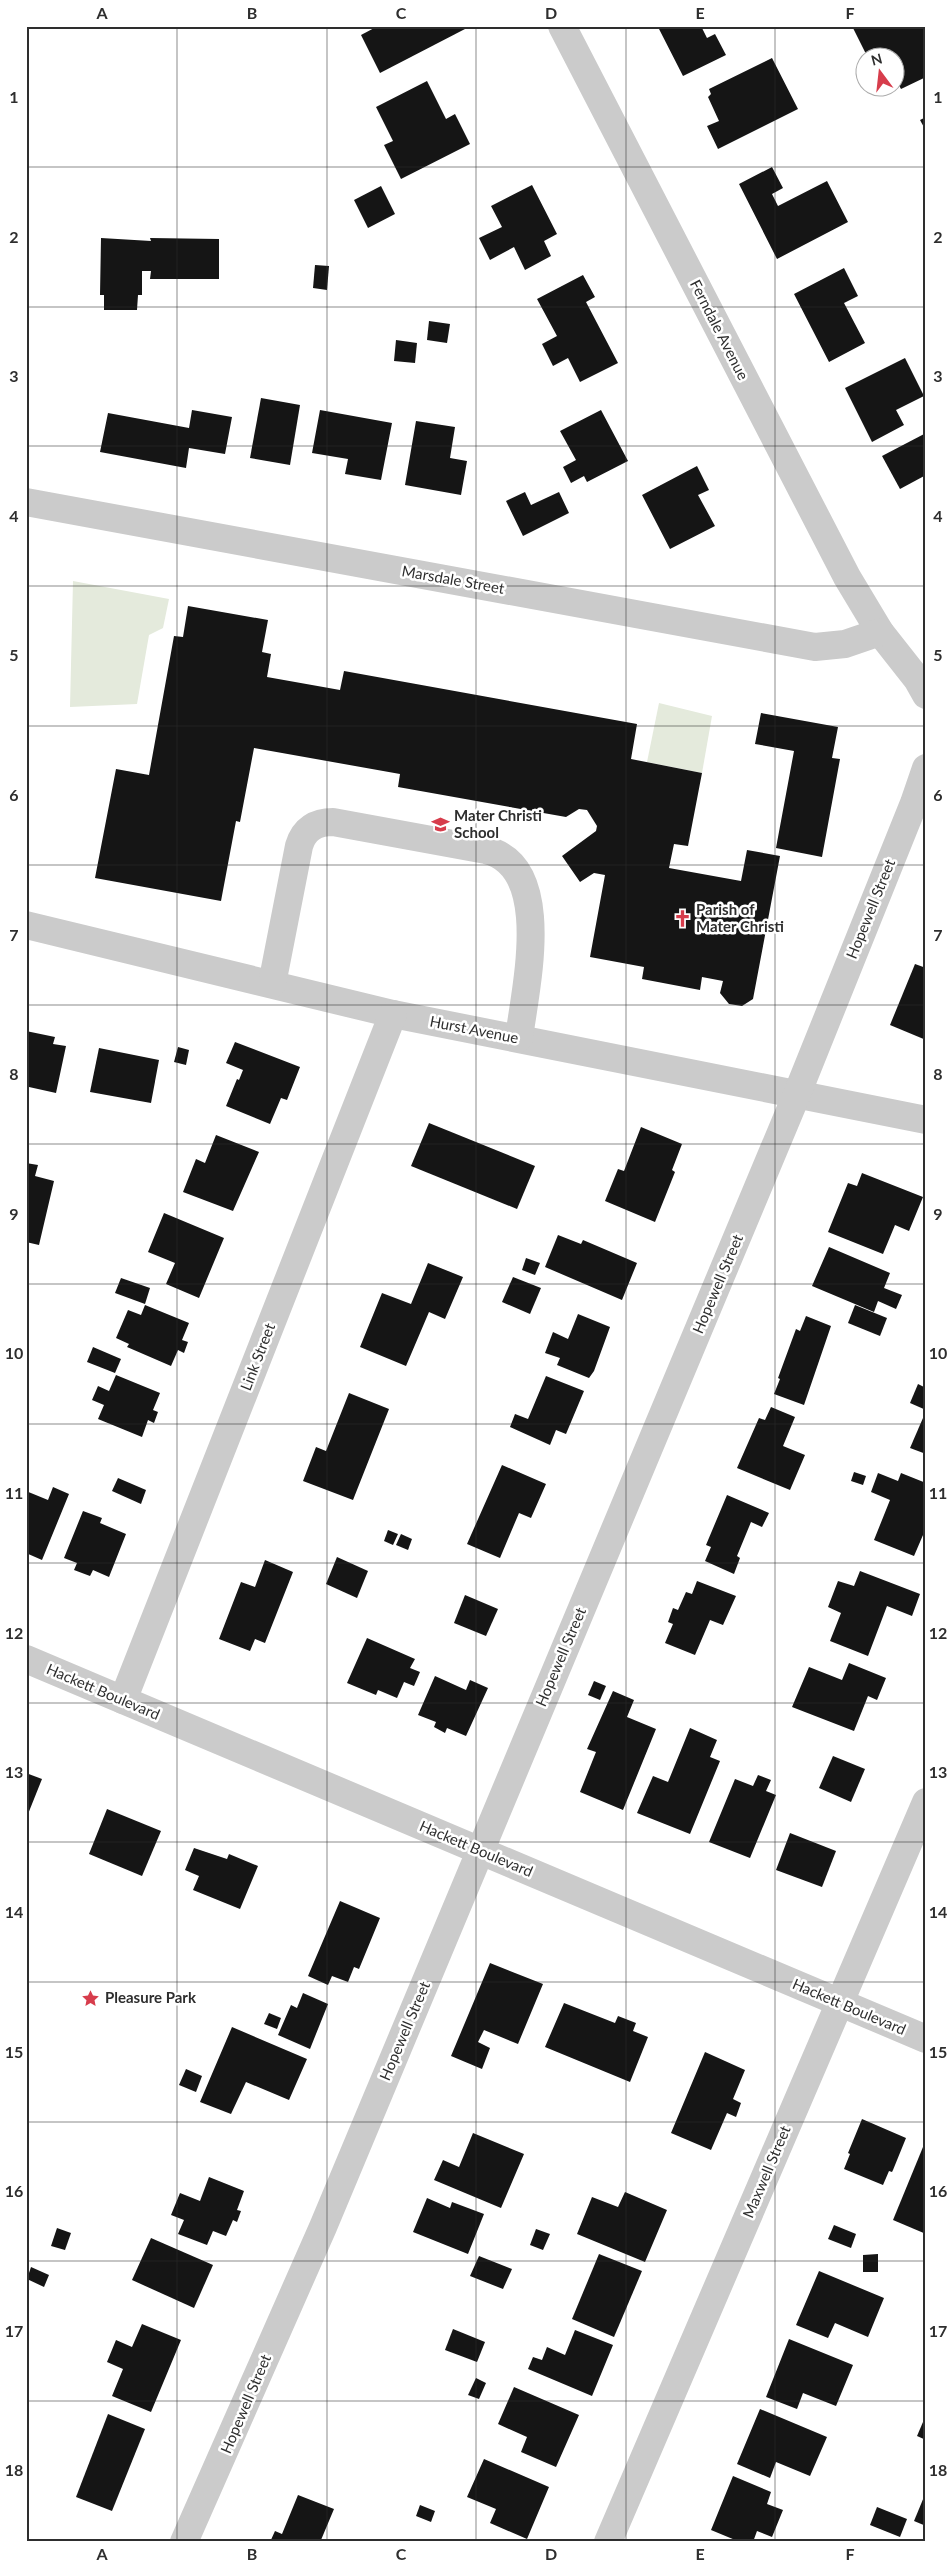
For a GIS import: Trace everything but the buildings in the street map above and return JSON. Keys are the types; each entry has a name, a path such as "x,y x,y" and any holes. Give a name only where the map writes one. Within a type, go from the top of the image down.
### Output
{"street":[{"name":"Ferndale Avenue","path":"562,26 847,577 880,632"},
{"name":"Marsdale Street","path":"26,502 815,646 845,644 880,632"},
{"path":"880,632 917,679 926,696"},
{"name":"Hopewell Street","path":"184,2542 319,2236 797,1094 914,803 926,768"},
{"path":"272,984 299,846 303,835 311,827 322,822 333,822 486,850 500,854 515,868 531,915 532,933 519,1038"},
{"name":"Hurst Avenue","path":"26,925 393,1014 926,1120"},
{"name":"Link Street","path":"123,1700 393,1014"},
{"name":"Hackett Boulevard","path":"26,1659 926,2039"},
{"name":"Maxwell Street","path":"608,2542 926,1802"}],"shaded area":[{"path":"73,581 169,599 163,628 149,635 137,704 70,707"},
{"path":"659,703 712,716 702,773 647,762"}],"place":[{"name":"Mater Christi School","path":"440,825"},
{"name":"Parish of Mater Christi","path":"682,919"},
{"name":"Pleasure Park","path":"91,1998"}]}
